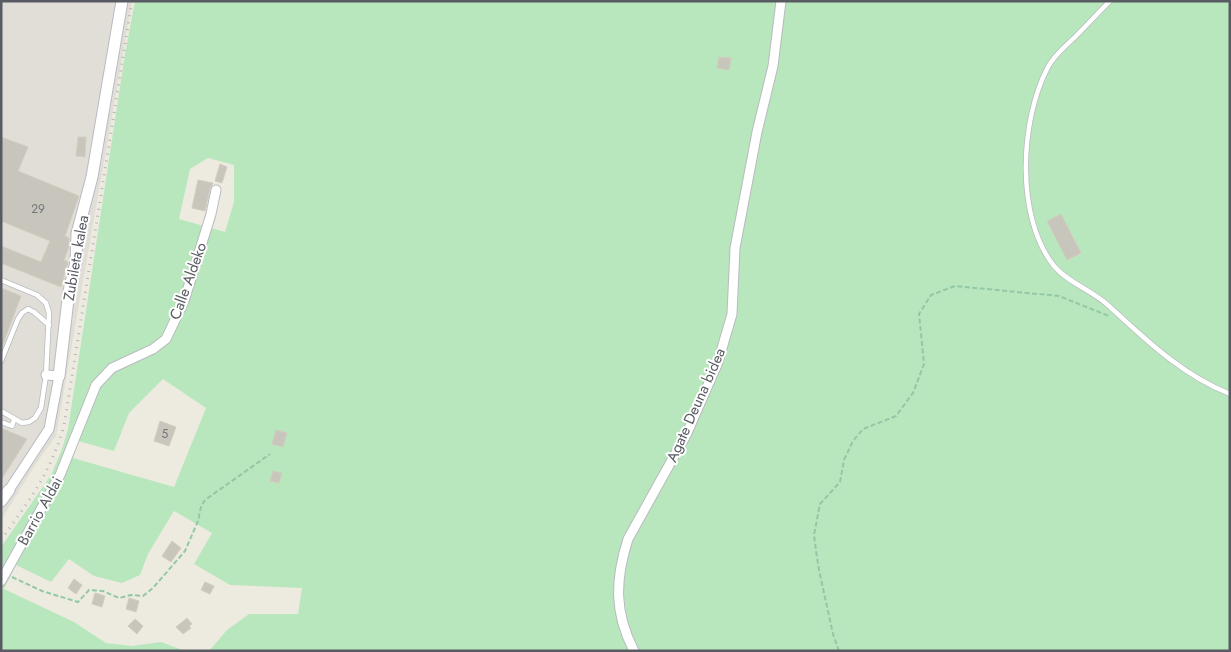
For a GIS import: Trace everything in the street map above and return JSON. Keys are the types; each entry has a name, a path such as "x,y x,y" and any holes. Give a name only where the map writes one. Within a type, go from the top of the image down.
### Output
{"street":[{"name":"Zubileta kalea","path":"1,501 5,491 49,429 69,291 76,262 77,234 92,177 122,1"},
{"name":"Agate Deuna bidea","path":"634,651 627,638 618,598 623,555 628,539 686,433 718,362 732,314 735,248 757,132 773,66 781,1"},
{"name":"Calle Aldeko","path":"71,448 96,386 112,368 153,349 166,339 184,301 211,214 216,190"},
{"path":"46,375 58,376"},
{"name":"Barrio Aldai","path":"3,577 60,475 71,448"}],"lane":[{"path":"1110,1 1059,52 1048,66 1040,86 1027,131 1025,174 1027,198 1036,232 1044,251 1054,266 1065,277 1107,304 1185,372 1230,394"},
{"path":"1,280 37,295 46,303 50,313 46,375 41,408 35,418 29,422 22,423 1,411"},
{"path":"1,361 22,313 28,309 49,325"},
{"path":"1,422 12,426 14,420"}],"path":[{"path":"839,651 833,634 817,561 814,535 820,504 840,482 844,460 853,441 863,429 896,416 913,393 924,364 919,314 931,296 955,286 1059,296 1129,325"},
{"path":"3,577 78,602 90,590 103,591 119,598 131,595 143,596 153,588 185,551 205,500 270,454"}],"shaded area":[{"path":"1,1 132,1 56,436 37,462 1,520"}],"green space":[{"path":"135,1 1230,1 1230,651 209,651 227,630 249,614 298,614 302,588 230,585 194,564 212,533 174,511 148,554 140,575 122,583 94,576 69,559 51,582 16,565 4,589 74,622 106,643 132,646 161,642 185,651 1,651 1,592 3,589 1,587 1,547 51,475 68,429 125,54","holes":["208,158 234,165 234,202 225,232 179,219 190,169","163,379 206,408 174,487 73,458 78,441 114,451 129,413"]}],"building":[{"path":"719,57 731,58 729,70 717,68"},
{"path":"1,137 28,147 18,171 79,196 65,236 69,238 69,247 64,260 68,262 61,287 1,263 1,246 41,262 50,241 1,221"},
{"path":"78,137 86,137 85,157 76,156"},
{"path":"220,164 227,167 222,183 215,181"},
{"path":"198,180 213,183 205,211 192,208"},
{"path":"1061,214 1081,253 1067,260 1047,221"},
{"path":"1,288 21,296 2,347 1,346"},
{"path":"160,421 176,427 169,446 154,441"},
{"path":"1,428 27,439 1,480"},
{"path":"276,430 287,433 283,447 272,444"},
{"path":"273,471 282,473 279,483 270,481"},
{"path":"172,541 181,548 171,562 162,556"},
{"path":"74,579 82,585 76,594 68,588"},
{"path":"205,582 214,586 210,594 201,590"},
{"path":"95,593 105,596 102,607 92,604"},
{"path":"129,598 139,601 136,612 126,609"},
{"path":"187,618 192,624 189,626 191,628 183,634 176,627"},
{"path":"135,619 143,626 137,634 128,626"}],"railway":[{"path":"1,540 38,486 52,459 64,426 132,1"}]}
